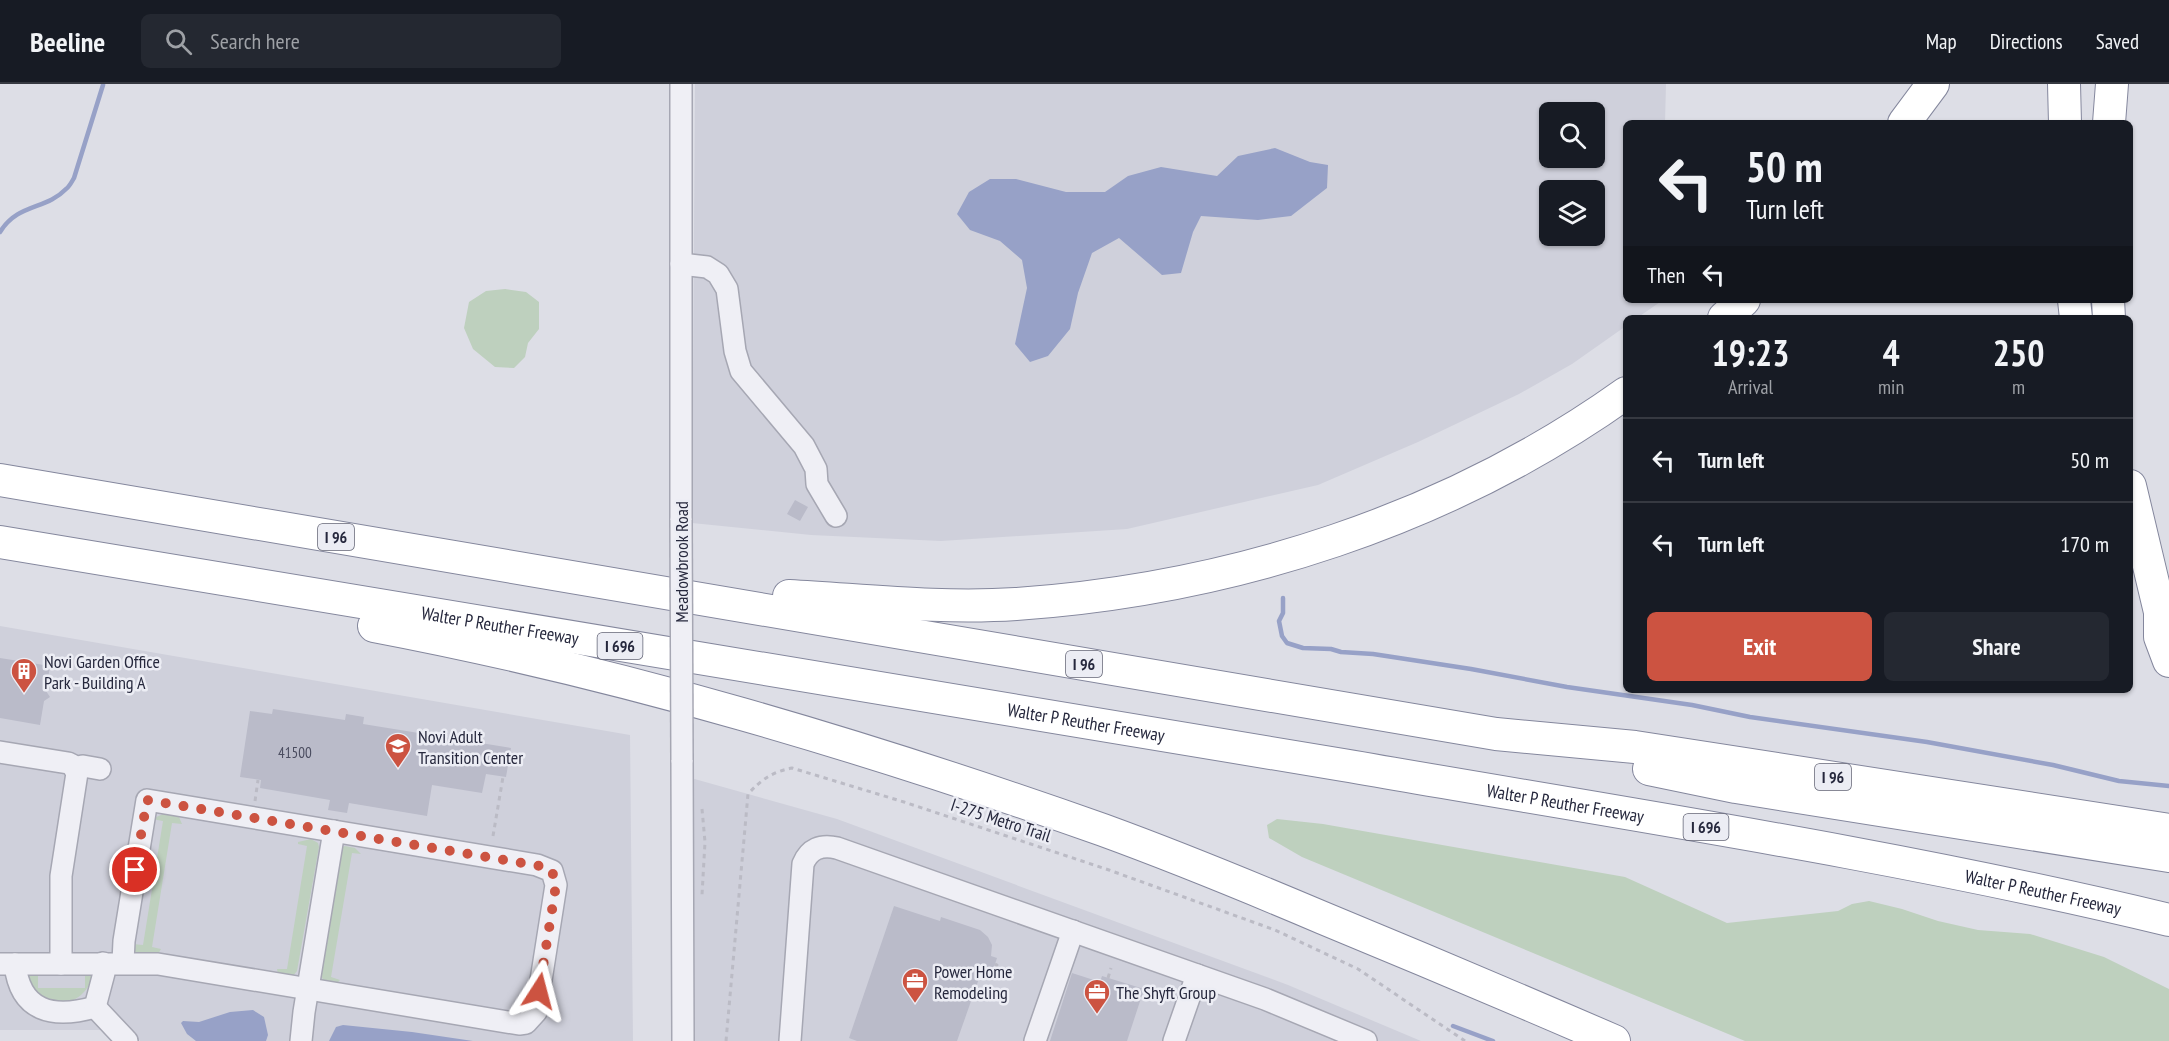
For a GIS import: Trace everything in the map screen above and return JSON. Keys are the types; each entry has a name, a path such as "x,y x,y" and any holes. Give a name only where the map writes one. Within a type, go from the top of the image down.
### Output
{"highway":[{"path":"1906,120 1933,84"},
{"path":"2064,84 2065,120"},
{"path":"2109,120 2112,84"},
{"path":"1727,315 1741,303"},
{"path":"672,594 740,594 932,604 1014,604 1115,594 1205,578 1290,555 1378,525 1447,495 1555,440 1623,395"},
{"name":"I 96","path":"0,480 1496,735 1635,747 2169,830"},
{"path":"2133,499 2160,612 2164,649"},
{"name":"Walter P Reuther Freeway","path":"0,542 1250,749 1717,829 1911,864 2169,920"},
{"path":"0,553 41,563 445,640 663,692 764,721 962,782 1105,831 1241,883 1614,1041"},
{"path":"2133,579 2144,617 2164,649"},
{"path":"1496,735 1736,787 2169,856"}],"street":[{"name":"Meadowbrook Road","path":"681,84 682,1041"},
{"path":"681,264 707,267 718,274 727,289 735,351 741,371 804,446 816,469 811,491 837,516"},
{"path":"0,752 68,763 75,768 77,777 61,876 61,964"},
{"path":"75,768 83,766 100,769"},
{"path":"94,1007 63,1012 48,1012 39,1008 21,992 8,964 113,963 158,964 519,1024 526,1023 532,1018 538,1000 556,885 552,871 537,865 147,800 123,941 113,963 104,973 94,1007"},
{"path":"301,1041 334,831"},
{"path":"790,1041 802,864 808,854 823,846 1265,999 1366,1041"},
{"path":"1035,1041 1073,931"},
{"path":"1174,1041 1197,975"},
{"path":"94,1007 127,1041"}],"path":[{"name":"I-275 Metro Trail","path":"726,1041 748,794 762,779 777,771 792,768 904,802 1109,870 1275,930 1358,969 1465,1041"},
{"path":"493,836 502,777"},
{"path":"254,806 258,780"},
{"path":"995,964 997,964 994,972 1007,976"},
{"path":"1108,978 1111,968"}],"shaded area":[{"path":"695,84 1666,84 1665,120 1623,120 1623,303 1659,303 1641,315 1623,315 1623,328 1572,364 1519,394 1418,442 1318,485 1127,529 941,541 811,535 692,523"},
{"path":"0,626 630,735 633,1041 140,1041 131,1030 0,1030"},
{"path":"691,778 837,819 1288,985 1421,1041 693,1041"}],"green space":[{"path":"505,289 526,292 539,302 539,329 528,343 525,357 514,368 495,367 473,349 464,328 469,302 486,291"},
{"path":"163,814 179,817 182,824 172,823 152,947 161,949 158,954 136,952 133,944 143,945 163,821 152,819"},
{"path":"1277,819 1323,824 1625,877 1727,923 1838,911 1852,904 1869,901 1978,930 2030,934 2104,957 2169,989 2169,1041 1745,1041 1302,857 1269,838 1267,825"},
{"path":"311,839 318,843 319,847 297,971 292,977 278,974 277,969 287,969 307,846 298,844 298,842"},
{"path":"342,847 355,848 361,854 352,853 331,977 340,980 334,986 324,982 321,975"},
{"path":"88,973 92,977 83,993 74,1000 62,1003 50,1002 33,994 26,974 38,974 38,988 85,988 85,975"}],"water":[{"path":"1275,148 1310,162 1328,165 1327,188 1291,216 1258,220 1201,216 1193,232 1181,273 1162,275 1119,238 1092,253 1078,293 1070,329 1048,356 1030,362 1015,344 1027,288 1022,260 1000,241 970,230 957,214 969,192 990,179 1016,179 1066,192 1105,192 1128,176 1161,167 1217,176 1238,156"},
{"path":"253,1010 264,1017 268,1035 266,1041 196,1041 187,1034 181,1023 183,1021 199,1022 230,1012"},
{"path":"343,1025 473,1041 329,1041 336,1027"}],"building":[{"path":"795,500 808,507 800,521 787,514"},
{"name":"Novi Garden Office Park - Building A","path":"0,658 50,666 46,691 50,697 44,701 40,725 0,718"},
{"path":"273,709 345,720 346,714 364,717 363,724 511,748 506,777 486,774 482,793 432,785 427,816 349,803 347,813 328,810 330,800 260,788 261,780 240,777 250,711 272,714"},
{"name":"Power Home Remodeling","path":"894,906 940,921 941,917 980,930 988,937 992,945 991,956 997,958 993,970 983,967 957,1041 857,1041 849,1038"},
{"name":"The Shyft Group","path":"1072,973 1100,982 1102,976 1144,989 1127,1041 1050,1041"}],"waterway":[{"path":"0,232 15,216 58,196 70,185 103,85"},
{"path":"1283,598 1283,613 1279,621 1282,636 1287,643 1303,648 1373,654 1471,669 1567,687 1692,705 1750,717 1927,742 2053,765 2119,781 2169,786"},
{"path":"1453,1026 1493,1041"}],"place":[{"name":"Novi Garden Office Park - Building A","path":"24,694"},
{"name":"Novi Adult Transition Center","path":"398,769"},
{"name":"Power Home Remodeling","path":"915,1004"},
{"name":"The Shyft Group","path":"1097,1015"}],"route":[{"path":"135,870 147,800 546,867 556,878 556,885 539,991"}]}
